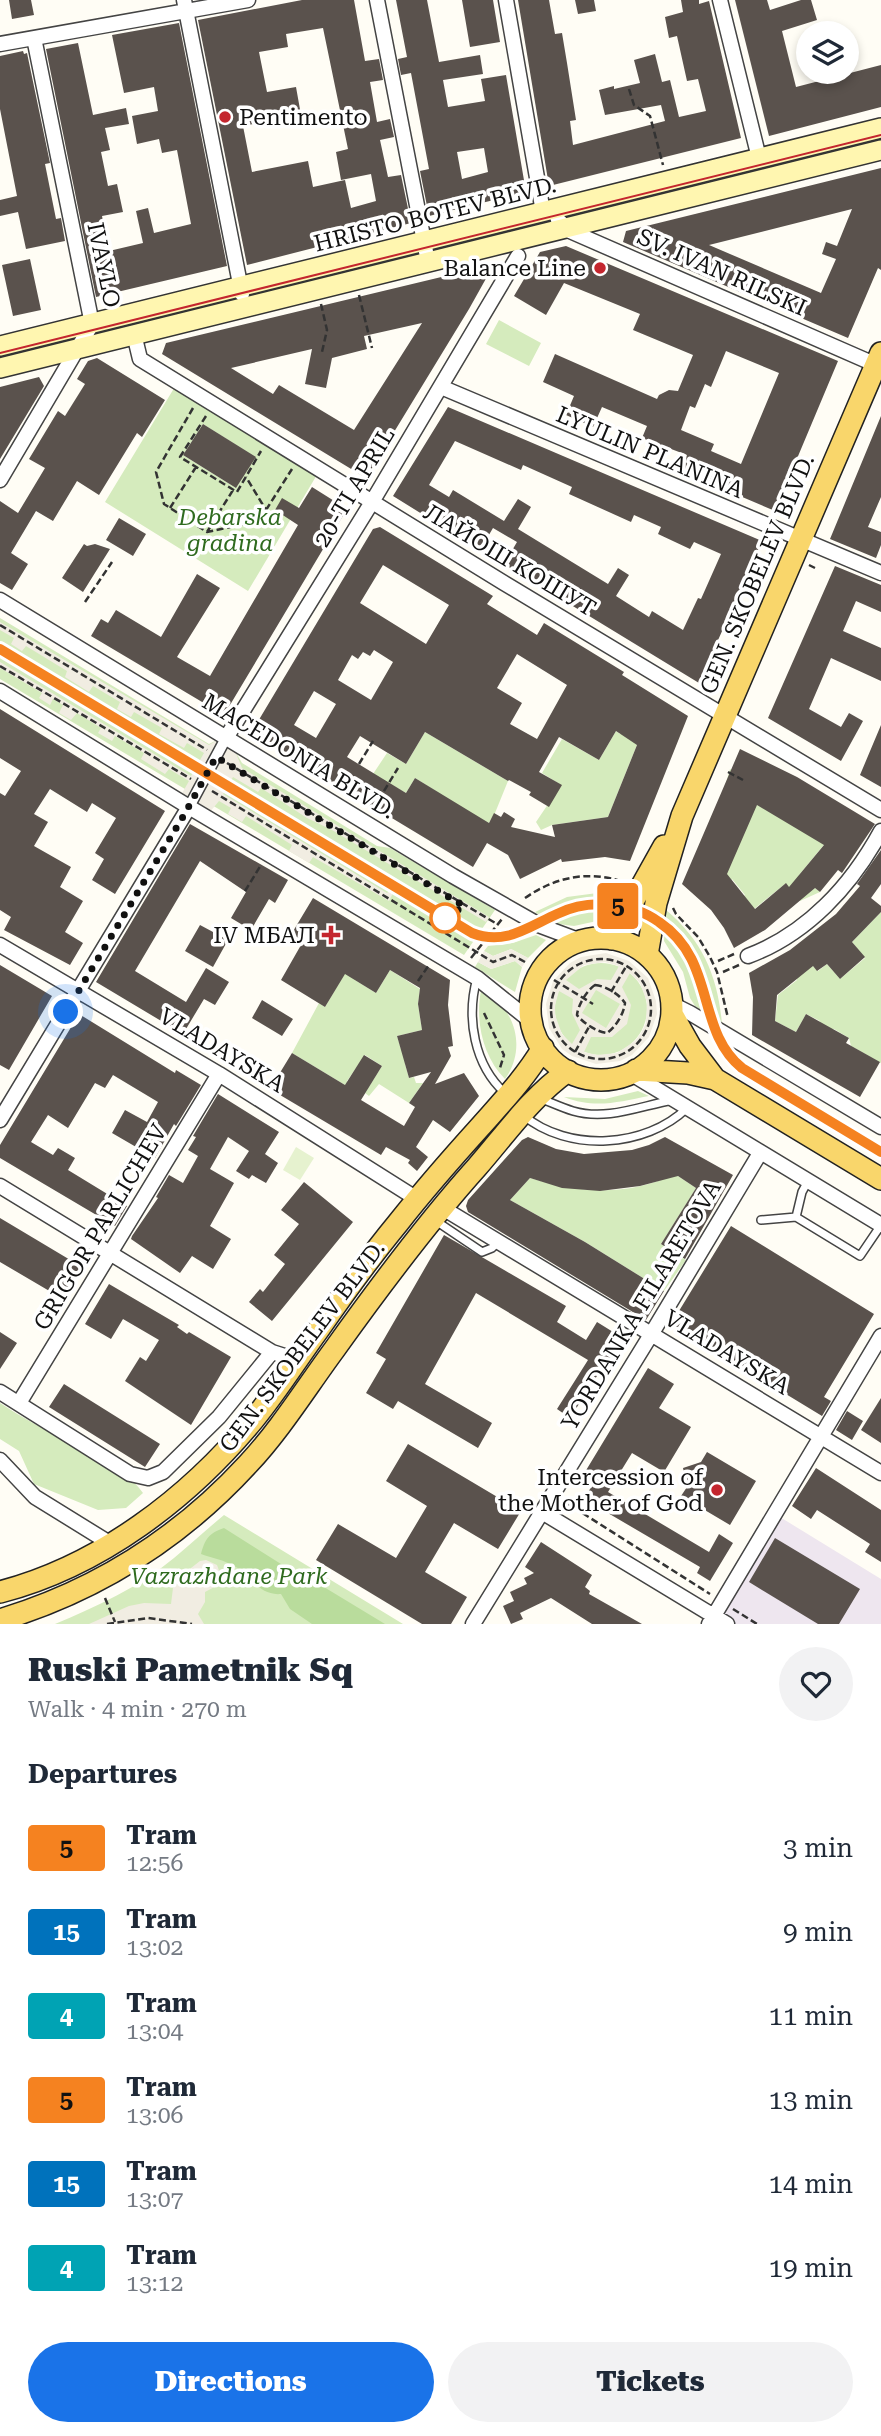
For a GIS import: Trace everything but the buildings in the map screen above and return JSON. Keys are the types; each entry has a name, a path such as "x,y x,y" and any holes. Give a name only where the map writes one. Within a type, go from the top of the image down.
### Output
{"main road":[{"name":"HRISTO BOTEV BLVD.","path":"426,252 549,210 881,128"},
{"name":"HRISTO BOTEV BLVD.","path":"0,346 92,324 243,296 426,252 565,228 881,150"},
{"name":"HRISTO BOTEV BLVD.","path":"0,368 134,334 243,296"},
{"name":"GEN. SKOBELEV BLVD.","path":"612,939 682,816 879,361"},
{"name":"GEN. SKOBELEV BLVD.","path":"647,955 656,902 682,816"},
{"path":"715,1079 690,1046 672,1009 666,981 658,967 634,946 612,939 581,941 558,953 541,972 531,1000 532,1021 543,1048 554,1061 571,1062 595,1079 610,1079 633,1072 688,1073 715,1079 881,1179"},
{"path":"633,1072 650,1060 661,1047 668,1031 672,1009"},
{"name":"GEN. SKOBELEV BLVD.","path":"0,1592 60,1570 111,1544 153,1516 218,1460 255,1418 339,1302 502,1090 522,1081 543,1048"},
{"name":"GEN. SKOBELEV BLVD.","path":"0,1620 71,1594 120,1569 159,1544 196,1515 249,1463 437,1213 571,1062"}],"street":[{"path":"0,44 186,6 248,0"},
{"path":"377,0 426,252"},
{"path":"506,0 549,210 565,228"},
{"path":"720,0 759,158"},
{"path":"186,6 243,296"},
{"name":"IVAYLO","path":"0,480 92,324 34,38"},
{"name":"SV. IVAN RILSKI","path":"565,228 879,361"},
{"name":"20-TI APRIL","path":"226,738 372,502 518,256"},
{"name":"ЛАЙОШ КОШУТ","path":"134,334 140,359 881,810"},
{"name":"LYULIN PLANINA","path":"441,387 881,573"},
{"name":"MACEDONIA BLVD.","path":"0,600 510,909 541,926 581,941"},
{"path":"0,691 476,983 532,1021"},
{"path":"0,1121 189,807 226,738"},
{"path":"748,956 768,948 810,921 858,869 881,831"},
{"name":"VLADAYSKA","path":"0,945 219,1074 417,1199"},
{"path":"672,1009 690,1013 881,1127"},
{"path":"633,1072 674,1100 881,1225"},
{"name":"GRIGOR PARLICHEV","path":"19,1403 219,1074"},
{"name":"YORDANKA FILARETOVA","path":"473,1624 760,1153"},
{"path":"0,1186 272,1352 297,1360"},
{"name":"VLADAYSKA","path":"437,1213 498,1241 881,1473"},
{"path":"542,1512 717,1621 723,1602 881,1336"},
{"name":"GEN. SKOBELEV BLVD.","path":"19,1403 130,1474 148,1478 163,1472 219,1417 272,1352"},
{"path":"0,1392 19,1403"},
{"path":"0,1460 35,1497 111,1544"}],"lane":[{"path":"476,983 472,1017 477,1045 485,1068 502,1090"},
{"path":"538,1097 576,1112 600,1115 674,1100"},
{"path":"523,1115 531,1122 561,1135 594,1141 651,1132 677,1118 687,1108"},
{"path":"796,1217 802,1192 808,1181"},
{"path":"761,1220 796,1217 860,1256 881,1225"},
{"path":"339,1302 358,1316"}],"path":[{"path":"629,89 634,105 650,116 664,170"},
{"path":"358,288 372,348"},
{"path":"319,298 327,330 322,352"},
{"path":"207,401 180,457 196,467 237,492 269,439"},
{"path":"207,401 156,472 164,504 207,532 259,521 299,457"},
{"path":"170,508 196,467"},
{"path":"246,477 266,510"},
{"path":"207,532 233,489"},
{"path":"85,602 112,562"},
{"path":"809,565 815,568"},
{"path":"0,625 497,925 469,962"},
{"path":"63,715 69,706"},
{"path":"359,764 373,741"},
{"path":"372,812 398,768"},
{"path":"728,772 743,780"},
{"path":"299,856 304,847"},
{"path":"245,891 262,862"},
{"path":"517,903 549,884 572,877 601,876 629,883"},
{"path":"390,898 493,962 512,955 525,962"},
{"path":"672,905 676,914 698,937 710,957 722,988 725,1013 732,1026"},
{"path":"605,958 627,965 643,981 651,1002 652,1013 645,1035 629,1051 608,1059 585,1057 571,1062 551,1016 553,994 558,982 573,967 594,959 605,958"},
{"path":"418,981 431,962"},
{"path":"611,992 627,965"},
{"path":"554,980 593,1004"},
{"path":"476,983 504,1055 502,1090"},
{"path":"595,985 611,992 625,1003 624,1010 612,1029 603,1033 577,1015 584,998 595,985"},
{"path":"571,1062 590,1025"},
{"path":"553,1495 757,1624"},
{"path":"105,1598 115,1622"},
{"path":"148,1618 150,1624"},
{"path":"107,1624 148,1618 192,1624"}],"shaded area":[{"path":"0,622 209,745 217,740 235,751 242,768 489,917 486,922 332,830 307,818 261,788 258,792 233,777 223,794 387,893 393,893 389,901 313,857 309,863 289,851 292,845 246,816 242,822 228,814 231,808 219,801 209,813 181,795 189,781 169,769 165,774 141,759 144,753 115,736 112,741 98,733 101,728 77,713 71,720 59,713 63,705 53,699 50,705 39,698 42,693 0,668 0,662 191,776 204,753 187,743 184,748 159,734 162,728 134,712 131,717 117,709 120,702 93,686 89,692 65,677 67,671 26,646 22,651 11,644 14,638 0,630"},
{"path":"511,949 528,958 522,967 515,961 491,969 478,962 484,951 493,956"},
{"path":"606,953 629,961 648,978 656,1001 657,1014 649,1037 632,1055 620,1061 596,1064 572,1056 562,1049 549,1028 546,1004 553,981 570,963 581,957","holes":["605,962 619,966 611,980 597,979 579,989 566,980 584,965","630,973 640,983 647,1002 646,1023 641,1033 635,1041 617,1053 597,1055 584,1052 591,1037 612,1037 627,1024 631,1005 622,987","596,990 620,1004 606,1028 582,1013","559,991 573,999 572,1013 580,1030 572,1044 562,1034 555,1015"]},
{"path":"775,1514 881,1579 881,1624 728,1624 714,1616"},
{"path":"206,1560 217,1565 221,1576 218,1585 205,1592 205,1602 198,1614 204,1624 89,1624 129,1606 144,1603 171,1604 173,1588 182,1581 190,1580 191,1568"}],"green space":[{"path":"499,320 541,343 529,366 486,344"},
{"name":"Debarska gradina","path":"176,385 318,473 248,591 105,502","holes":["203,424 255,457 236,488 183,455"]},
{"path":"0,618 209,744 217,740 235,751 242,763 377,846 390,848 495,910 464,955 0,679"},
{"path":"647,720 608,817 552,825 541,830 536,822 561,785 542,773 562,739 599,760 616,731 620,734"},
{"path":"425,732 508,781 495,813 483,832 434,790 415,778 406,793 392,785 376,810 357,798 387,753 406,764"},
{"path":"730,769 750,779 832,835 799,875 820,892 800,901 785,884 749,913 740,900 745,895 732,879 731,882 725,877 725,786"},
{"path":"605,892 627,895 615,913 597,921 574,926 551,923 535,912 567,897"},
{"path":"666,910 690,934 706,961 717,991 722,1024 695,1006 690,998 683,972 664,941"},
{"path":"881,912 881,1063 851,1046 849,1038 834,1029 814,1031 820,1021 806,1014 796,1032 775,1021 778,995 797,980 795,976 812,965 818,971 827,964 840,979 865,958 852,942"},
{"path":"536,935 546,940 528,958 511,949 493,956 484,951 488,946 513,943"},
{"path":"352,961 362,967 355,980 376,993 390,970 420,989 418,1004 422,1030 397,1036 401,1049 413,1047 430,1057 405,1064 409,1078 414,1077 416,1083 423,1083 409,1103 379,1084 369,1096 365,1093 382,1066 365,1055 347,1081 350,1088 292,1053 319,1003 325,1007"},
{"path":"515,961 522,967 515,992 475,967 478,962 491,969"},
{"path":"592,963 610,963 627,970 640,983 647,1000 647,1018 640,1035 627,1048 610,1055 592,1055 575,1048 562,1035 555,1018 555,1000 562,983 575,970"},
{"path":"481,991 503,1007 514,1029 515,1055 505,1079 491,1060 482,1038 479,1014"},
{"path":"638,1091 649,1096 596,1104 564,1097 605,1099"},
{"path":"296,1147 314,1158 300,1180 283,1170"},
{"path":"675,1174 696,1188 661,1244 686,1260 664,1291 510,1200 530,1178 567,1187 603,1190 638,1186"},
{"path":"0,1403 108,1462 134,1482 143,1493 126,1508 98,1510 34,1484 19,1451 0,1439"},
{"name":"Vazrazhdane Park","path":"224,1515 403,1624 55,1624 146,1578"},
{"path":"224,1528 281,1564 299,1583 314,1581 385,1624 312,1624 290,1609 281,1594 266,1592 234,1566 201,1554 208,1537"}],"tram line":[{"path":"0,353 881,135"},
{"path":"0,649 477,935 509,935 571,909 600,904 629,908 656,920 683,944 693,962 711,1018 728,1053 742,1067 881,1152"},
{"name":"5","path":"0,649 472,933 497,938 516,935 565,911 589,905 623,907 652,918 674,934 691,955 701,979 716,1033 731,1058 742,1068 881,1152"}],"place":[{"name":"Pentimento","path":"225,117"},
{"name":"Balance Line","path":"600,268"},
{"name":"IV МБАЛ","path":"331,935"},
{"name":"Intercession of the Mother of God","path":"717,1490"}],"route":[{"path":"66,1012 216,757 464,906 445,918"}]}
